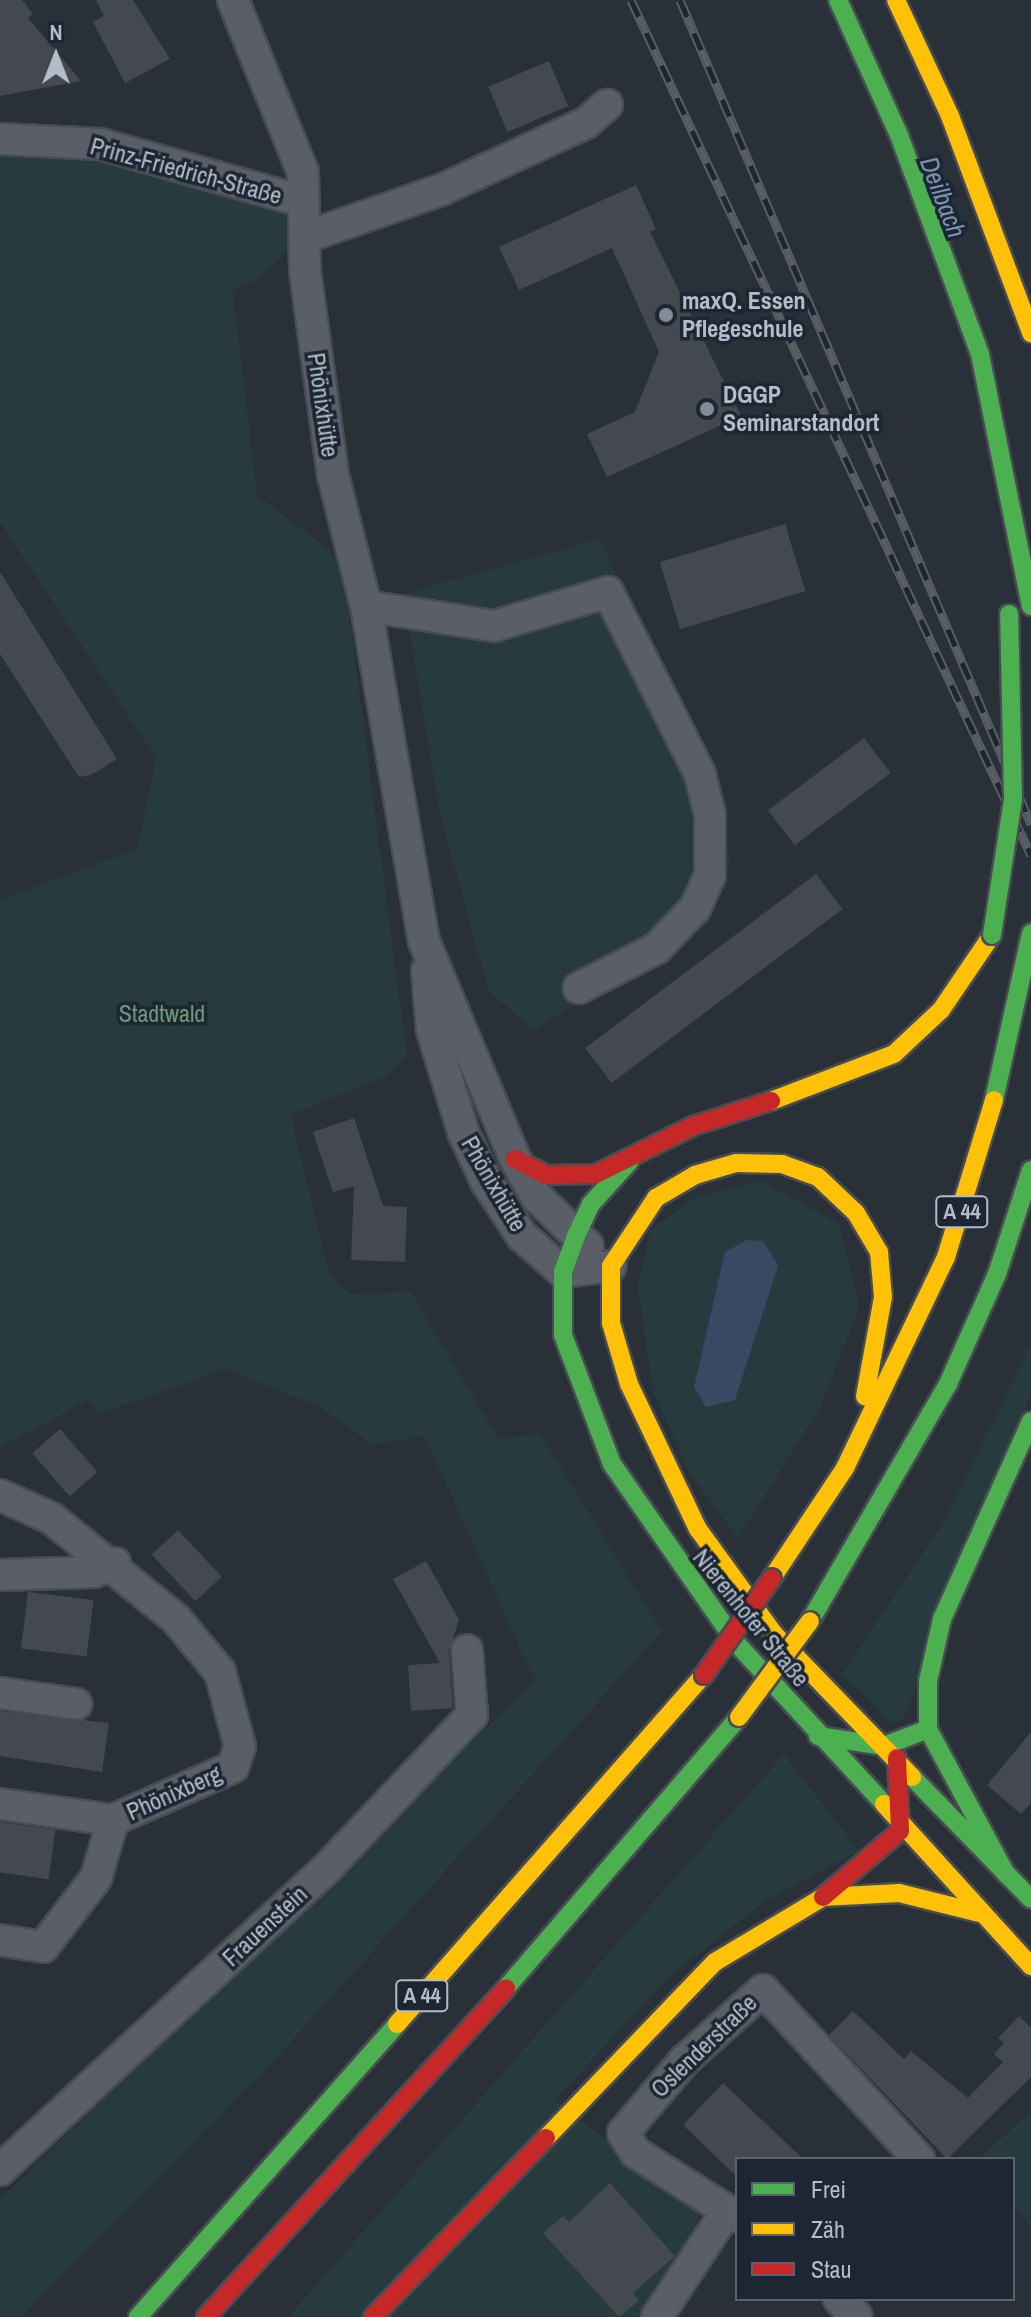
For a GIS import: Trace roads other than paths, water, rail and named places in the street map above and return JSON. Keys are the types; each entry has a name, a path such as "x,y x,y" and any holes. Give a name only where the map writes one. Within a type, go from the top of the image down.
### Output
{"main road":[{"path":"838,0 899,135 980,354 1024,552 1031,606"},
{"path":"896,0 956,130 1031,333"},
{"path":"515,1159 571,1178 629,1162 693,1126 800,1096 894,1054 941,1010 992,935 1013,799 1009,614 1024,552"},
{"name":"A 44","path":"138,2317 704,1675 845,1468 946,1257 1004,1069 1031,933"},
{"name":"Nierenhofer Straße","path":"629,1162 591,1204 563,1272 563,1335 612,1464 665,1550 818,1736 900,1831 1031,1966"},
{"path":"611,1266 656,1198 695,1175 736,1163 782,1164 818,1177 856,1213 879,1252 882,1282 875,1357 845,1468"},
{"name":"A 44","path":"206,2317 559,1930 739,1717 810,1621 891,1493 948,1384 997,1274 1031,1170"},
{"name":"Nierenhofer Straße","path":"611,1266 611,1323 629,1384 698,1529 774,1634 1031,1899"},
{"path":"1006,1874 928,1729 928,1681 942,1619 1031,1421"},
{"path":"818,1736 890,1752 928,1729"},
{"path":"373,2317 715,1962 823,1897 900,1831 890,1752"},
{"path":"823,1897 899,1893 980,1913"}],"street":[{"name":"Prinz-Friedrich-Straße","path":"0,139 100,144 302,201 303,172 233,0"},
{"path":"306,237 441,190 586,123 607,105"},
{"name":"Phönixhütte","path":"302,201 333,475 366,606 424,941 432,1030 464,1134 522,1236 563,1272"},
{"path":"366,606 494,626 608,592 700,774 710,815 710,875 695,908 657,948 579,988"},
{"name":"Phönixhütte","path":"424,941 515,1159 536,1196 611,1266"},
{"path":"563,1272 611,1266"},
{"path":"0,1495 51,1518 115,1563"},
{"path":"0,1575 94,1572 115,1563"},
{"name":"Phönixberg","path":"0,1804 113,1820 233,1767 240,1746 220,1672 115,1563"},
{"name":"Frauenstein","path":"0,2170 330,1865 472,1715 467,1650"},
{"path":"0,1693 76,1704"},
{"name":"Phönixberg","path":"0,1940 43,1947 96,1878 113,1820"},
{"name":"Oslenderstraße","path":"732,2214 636,2153 623,2133 685,2060 763,1990 917,2157"},
{"path":"657,2317 732,2214"},
{"path":"841,2301 857,2317"}],"water":[{"path":"747,1240 763,1241 778,1266 735,1400 706,1407 694,1387 725,1252"}],"railway":[{"path":"631,0 1031,855"},
{"path":"680,0 1031,824"}],"place":[{"name":"maxQ. Essen Pflegeschule","path":"666,315"},
{"name":"DGGP Seminarstandort","path":"707,409"}],"water label":[{"name":"Deilbach","path":"943,197"}],"park label":[{"name":"Stadtwald","path":"162,1014"}]}
